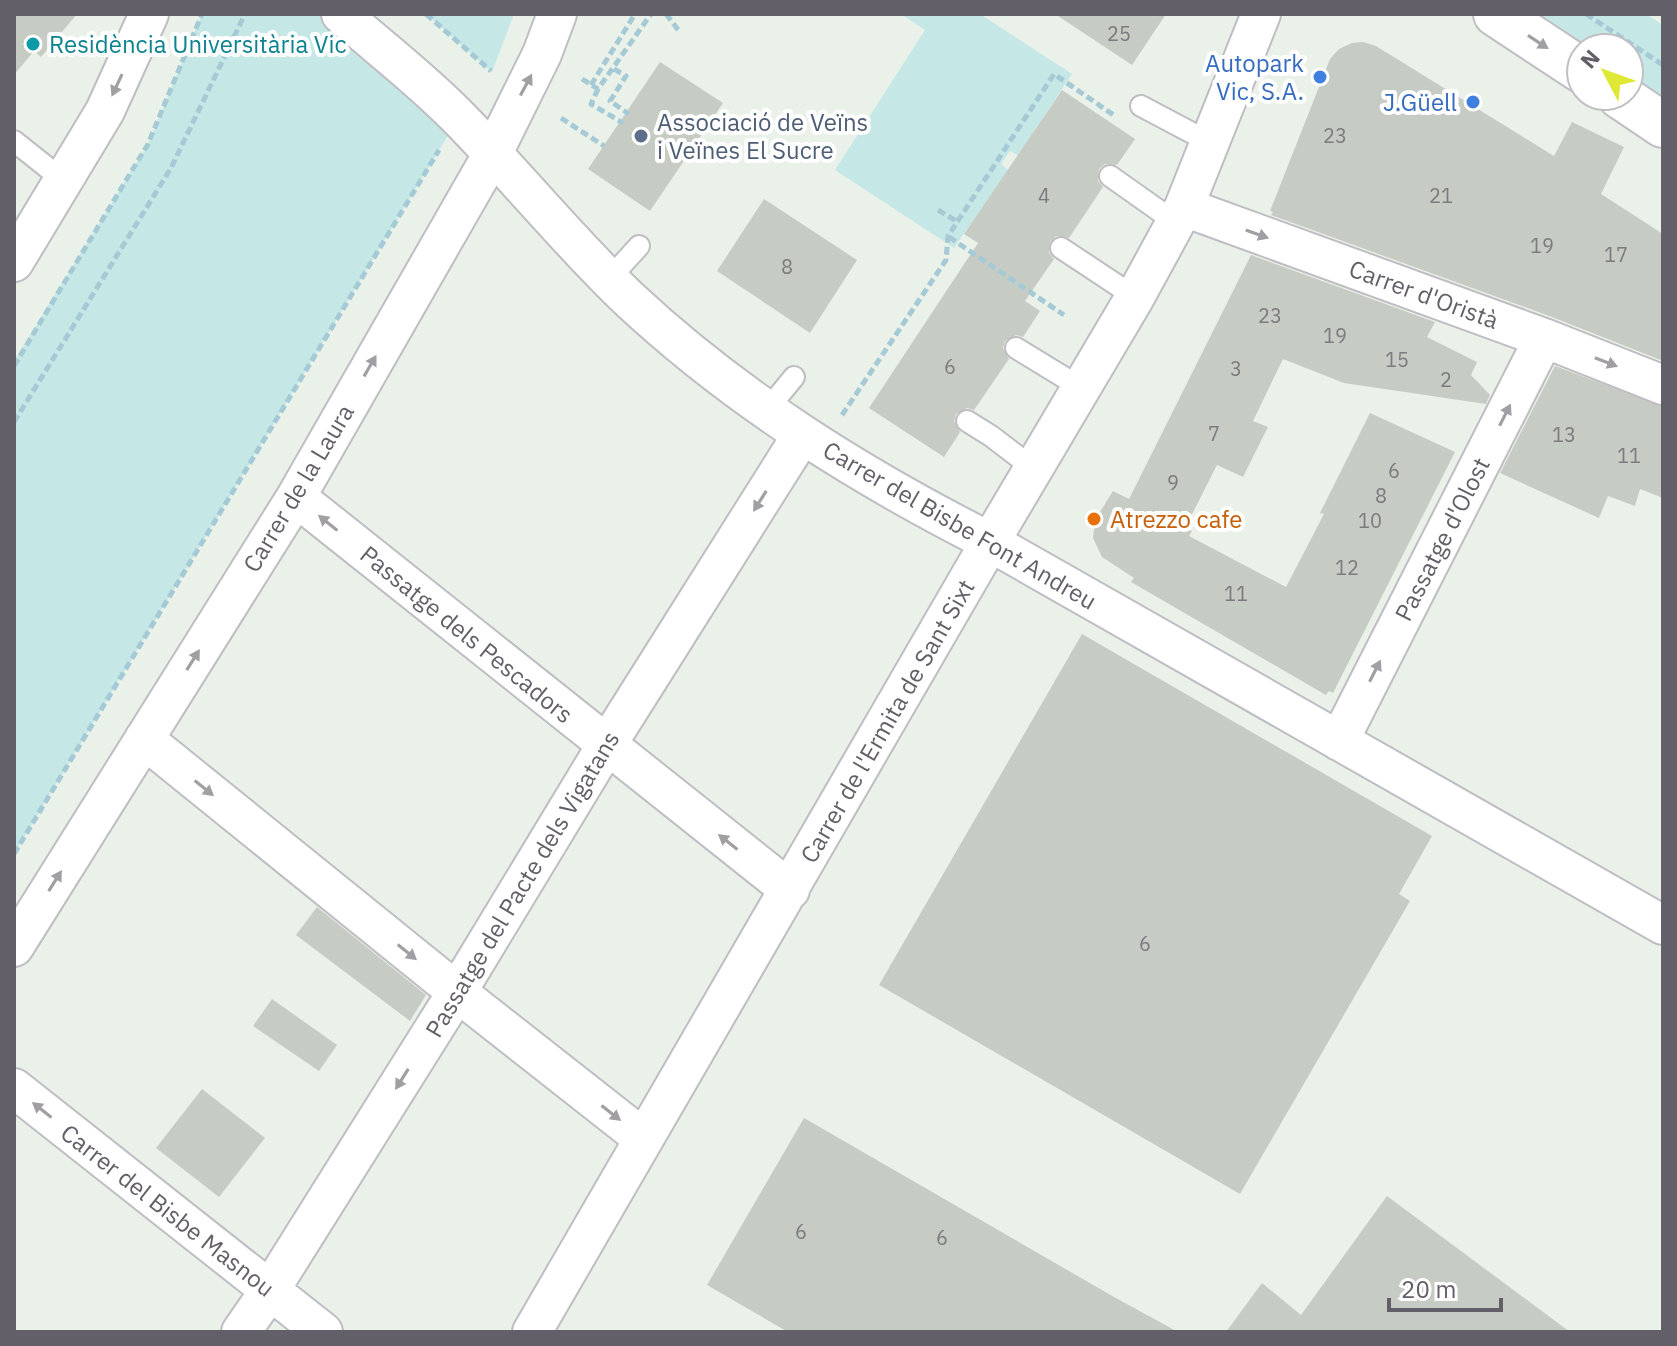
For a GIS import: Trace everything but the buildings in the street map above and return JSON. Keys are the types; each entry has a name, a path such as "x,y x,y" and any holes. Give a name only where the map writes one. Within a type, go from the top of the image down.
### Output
{"street":[{"path":"14,262 105,111 149,14"},
{"name":"Carrer del Bisbe Font Andreu","path":"341,14 459,117 609,279 694,356 766,411 917,505 990,542 1663,925"},
{"name":"Carrer de la Laura","path":"14,947 296,497 492,155 542,54 557,14"},
{"name":"Carrer de l'Ermita de Sant Sixt","path":"532,1332 1135,297 1180,214 1261,14"},
{"path":"1496,14 1565,59"},
{"path":"1644,112 1663,125"},
{"name":"Carrer d'Oristà","path":"1180,214 1544,338 1663,385"},
{"name":"Passatge d'Olost","path":"1339,741 1544,338"},
{"name":"Passatge del Pacte dels Vigatans","path":"241,1332 457,992 606,746 802,435"},
{"name":"Passatge dels Pescadors","path":"296,497 790,890"},
{"path":"144,739 644,1139"},
{"name":"Carrer del Bisbe Masnou","path":"14,1088 323,1332"}],"lane":[{"path":"1141,106 1211,143"},
{"path":"14,141 63,180"},
{"path":"1110,176 1180,214"},
{"path":"609,279 639,246"},
{"path":"1061,248 1135,297"},
{"path":"1016,348 1083,389"},
{"path":"766,411 794,377"},
{"path":"967,421 1034,469"}],"path":[{"path":"14,366 148,144 202,14"},
{"path":"14,422 171,168 245,14"},
{"path":"426,14 519,98"},
{"path":"591,85 635,14"},
{"path":"623,123 591,104 598,89 651,14"},
{"path":"666,14 679,31"},
{"path":"1586,14 1663,65"},
{"path":"14,854 459,117 492,72 497,59"},
{"path":"614,69 626,76 610,101 629,114"},
{"path":"842,415 946,260 948,236 1054,74 1117,118"},
{"path":"582,79 598,89"},
{"path":"561,118 604,146"},
{"path":"938,210 958,222"},
{"path":"948,236 1064,315"}],"shaded area":[{"path":"202,14 341,14 459,117 14,854 14,361 148,144"},
{"path":"426,14 514,14 492,72"},
{"path":"901,14 980,14 1072,74 1018,155 1010,151 1001,164 1008,170 954,248 835,170 925,30"},
{"path":"1522,14 1646,14 1663,25 1663,108 1645,96 1645,32 1565,32 1565,39"}],"place":[{"name":"Residència Universitària Vic","path":"33,44"},
{"name":"Autopark Vic, S.A.","path":"1320,77"},
{"name":"J.Güell","path":"1473,102"},
{"name":"Associació de Veïns i Veïnes El Sucre","path":"641,136"},
{"name":"Atrezzo cafe","path":"1094,519"}]}
